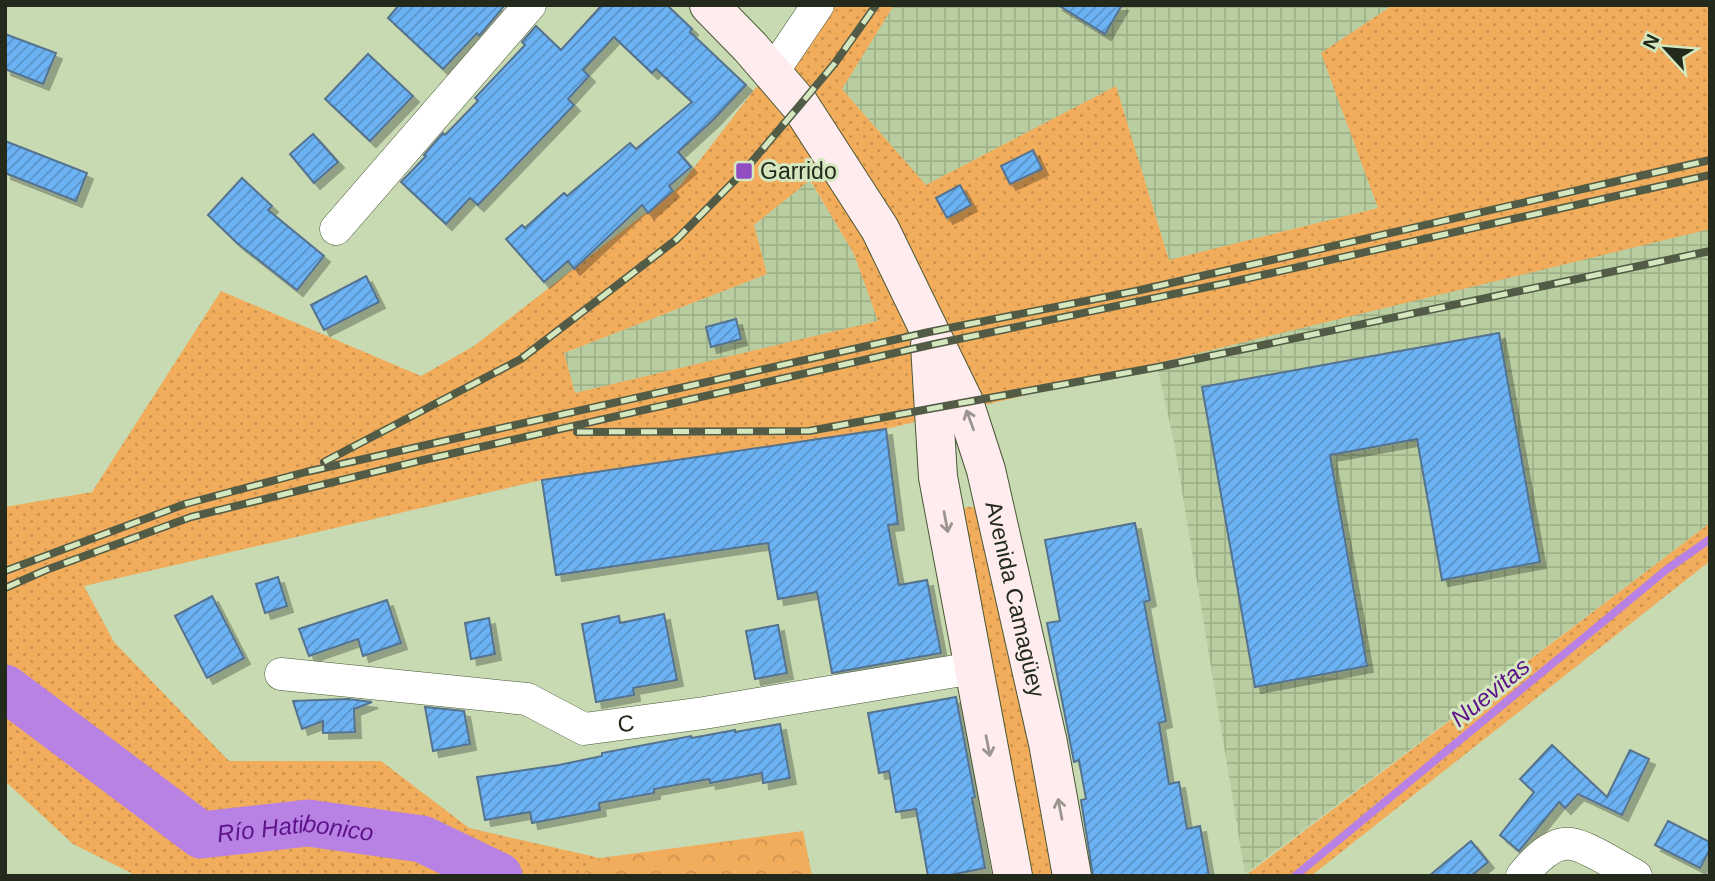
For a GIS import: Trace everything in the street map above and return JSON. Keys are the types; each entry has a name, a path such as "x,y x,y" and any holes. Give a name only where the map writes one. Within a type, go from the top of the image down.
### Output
{"main road":[{"name":"Avenida Camagüey","path":"709,5 800,105 880,229 964,402 986,470 1048,743 1073,876"},
{"name":"Avenida Camagüey","path":"929,332 938,478 1013,876"},
{"path":"938,478 986,470"}],"street":[{"path":"336,229 530,5"},
{"path":"772,73 818,5"},
{"name":"C","path":"281,674 527,699 584,729 705,713 974,668"},
{"path":"1522,876 1533,862 1559,845 1573,844 1636,876"}],"shaded area":[{"path":"894,5 1393,5 1322,54 1378,208 1169,260 1116,86 926,185 842,89"},
{"path":"809,179 854,254 879,321 575,393 564,353 767,274 754,225"},
{"path":"1710,228 1710,523 1245,874 1174,442 1156,361"}],"green space":[{"path":"820,5 894,5 842,89 926,185 1116,86 1169,260 1378,208 1321,53 1393,5 1710,5 1710,229 886,429 542,480 84,586 114,642 229,761 381,761 469,828 600,858 580,876 451,876 447,873 440,876 137,876 73,844 5,781 5,507 92,492 221,291 421,376 474,346 679,187","holes":["810,180 854,254 878,321 575,393 564,353 767,274 754,225"]},
{"path":"967,507 977,507 1059,876 1030,876 960,511"},
{"path":"1710,523 1710,561 1311,876 1245,876"},
{"path":"803,831 812,876 580,876 600,858"}],"building":[{"path":"399,5 505,5 479,36 477,33 443,69 388,18"},
{"path":"602,5 667,5 692,29 690,32 746,85 678,152 691,167 669,186 673,191 648,213 642,205 574,269 568,261 544,282 506,239 522,225 525,228 564,193 567,196 630,143 636,149 692,102 656,69 652,73 614,37 583,70 589,76 568,99 574,105 478,205 470,198 446,224 401,182 443,133 445,135 478,101 475,98 525,45 522,42 536,26 561,50"},
{"path":"1058,5 1122,5 1105,34"},
{"path":"5,34 56,53 43,84 5,69"},
{"path":"368,54 413,96 370,141 325,99"},
{"path":"313,134 338,162 314,183 290,154"},
{"path":"5,141 87,173 76,201 5,173"},
{"path":"1033,150 1042,169 1010,184 1001,166"},
{"path":"242,178 272,206 268,210 324,256 297,290 237,243 208,215"},
{"path":"960,185 971,205 947,218 936,198"},
{"path":"366,276 379,302 324,330 311,305"},
{"path":"736,319 741,339 711,347 706,327"},
{"path":"1499,333 1540,562 1442,580 1417,439 1330,455 1367,666 1255,687 1202,387"},
{"path":"886,429 898,524 888,525 899,585 927,580 941,653 832,673 817,592 778,599 768,543 556,575 542,480"},
{"path":"1135,523 1150,600 1144,602 1166,721 1159,723 1169,784 1179,782 1187,829 1200,826 1209,876 1093,876 1081,800 1086,799 1079,760 1074,762 1047,623 1060,621 1045,540"},
{"path":"278,577 287,606 265,613 256,584"},
{"path":"212,596 244,658 207,678 175,616"},
{"path":"387,600 401,643 363,656 358,639 309,656 299,629"},
{"path":"664,614 677,680 633,688 634,695 596,702 582,624 619,616 620,623"},
{"path":"489,618 495,654 471,659 465,623"},
{"path":"778,625 787,673 755,679 746,631"},
{"path":"956,697 985,868 945,876 928,876 916,809 896,812 889,771 879,773 868,713"},
{"path":"348,699 372,702 354,709 355,732 323,733 323,721 302,729 293,701"},
{"path":"425,707 464,711 470,744 433,751"},
{"path":"780,724 790,778 763,783 762,773 710,783 709,779 599,803 600,810 532,823 530,812 485,820 477,777 559,765 602,756 602,753 691,736 692,738"},
{"path":"1552,745 1607,797 1630,750 1649,759 1622,815 1578,794 1565,808 1559,802 1519,851 1500,835 1534,792 1520,779"},
{"path":"1668,821 1710,842 1710,849 1700,868 1655,845"},
{"path":"1471,841 1488,862 1471,876 1429,876"}],"waterway":[{"name":"Nuevitas","path":"1295,876 1666,570 1710,539"},
{"name":"Río Hatibonico","path":"5,688 201,835 308,823 422,839 499,876"}],"railway":[{"path":"324,462 521,359 677,239 744,171 835,63 876,5"},
{"path":"5,571 185,504 306,472 929,332 1136,291 1710,160"},
{"path":"5,588 46,570 191,517 419,461 930,345 1236,281 1710,175"},
{"path":"577,432 809,431 1158,367 1710,251"}],"place":[{"name":"Garrido","path":"744,171"}]}
